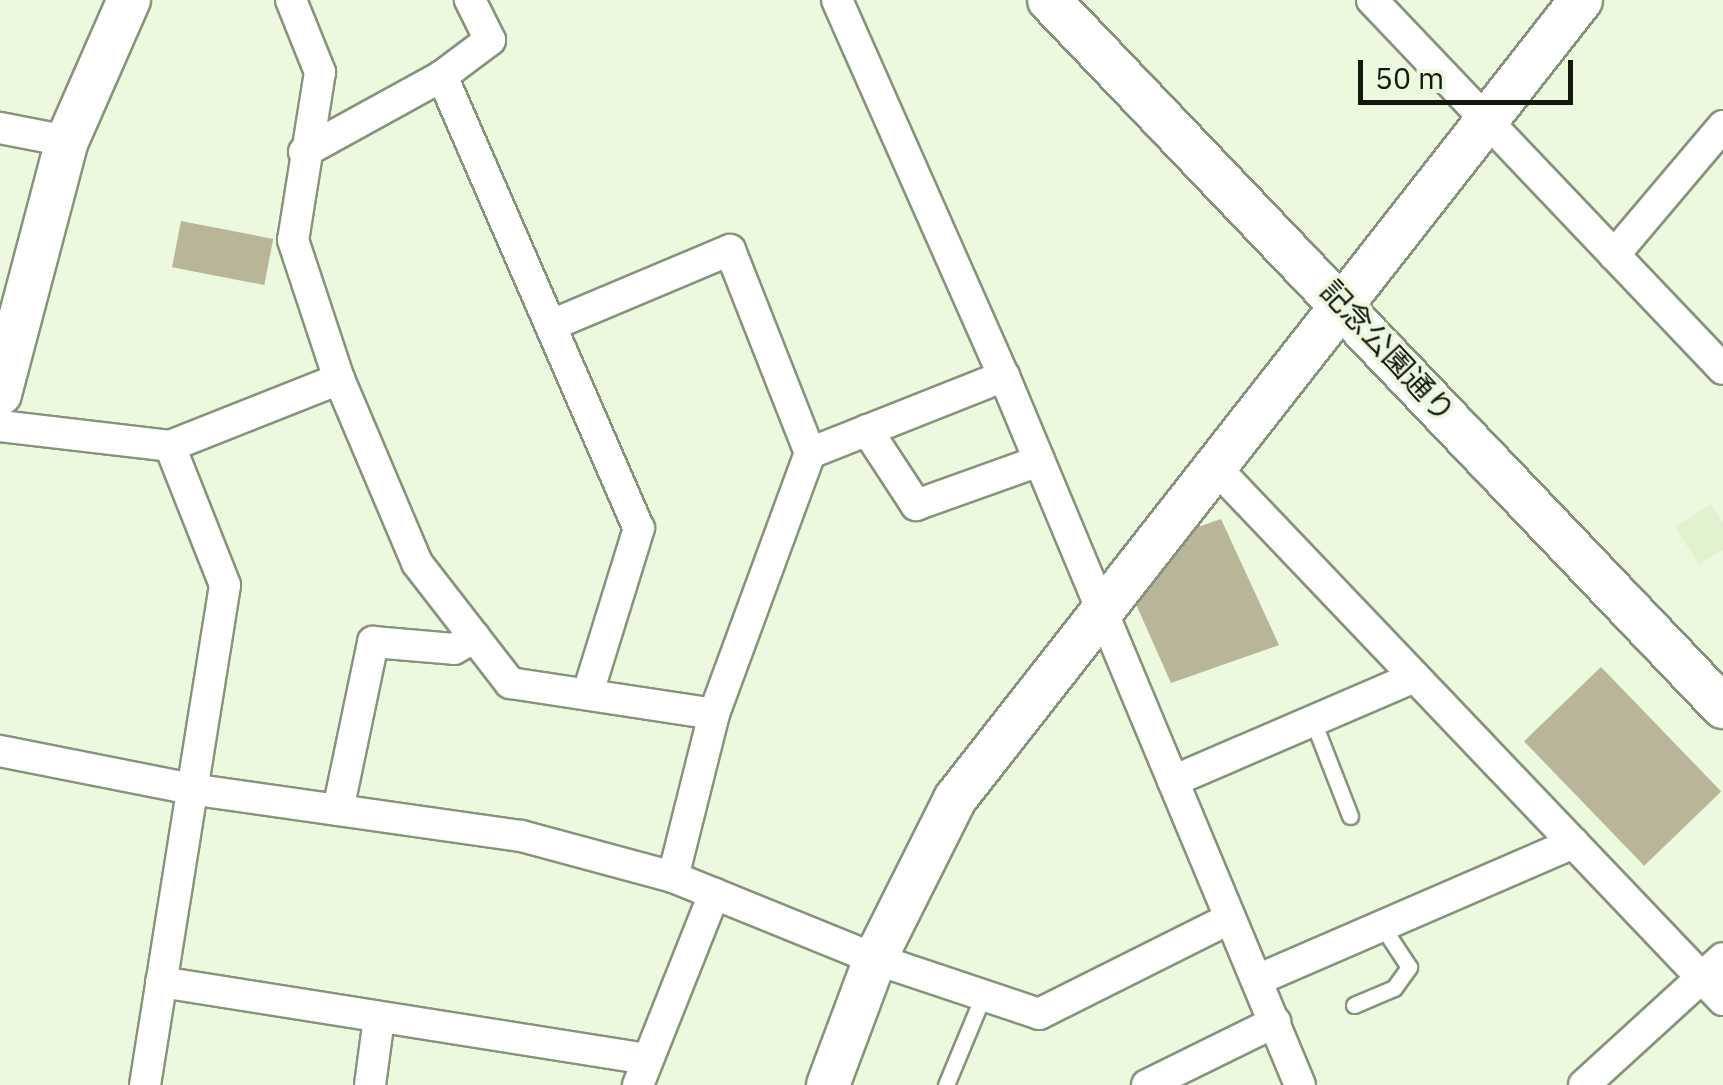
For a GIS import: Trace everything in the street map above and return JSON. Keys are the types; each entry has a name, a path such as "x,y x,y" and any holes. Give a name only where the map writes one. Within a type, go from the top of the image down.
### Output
{"street":[{"path":"0,394 67,141 129,0"},
{"path":"304,152 442,76 490,40 470,0"},
{"path":"837,0 1004,376 1300,1085"},
{"name":"記念公園通り","path":"1048,0 1344,305 1723,707"},
{"path":"1372,0 1723,369"},
{"path":"828,1085 875,959 955,799 1101,606 1216,468 1580,0"},
{"path":"297,2 320,72 304,152 294,240 339,379 417,562 510,683 714,714"},
{"path":"442,76 554,324 639,528 588,693"},
{"path":"1614,255 1723,126"},
{"path":"0,128 67,141"},
{"path":"554,324 730,250 810,453 714,714 673,877"},
{"path":"810,453 1004,376"},
{"path":"0,426 170,446 339,379"},
{"path":"867,430 916,506 1039,460"},
{"path":"145,1085 197,790 225,585 170,446"},
{"path":"1216,468 1574,843 1712,968 1723,1000"},
{"path":"338,810 373,642 454,649 475,637"},
{"path":"1173,782 1415,677"},
{"path":"0,752 197,790 521,836 673,877 875,959 1039,1014 1229,920"},
{"path":"1258,980 1574,843"},
{"path":"161,982 379,1018 642,1072 714,894"},
{"path":"1584,1085 1712,968"},
{"path":"370,1085 379,1018"},
{"path":"1147,1085 1274,1022"}],"lane":[{"path":"1313,721 1350,816"},
{"path":"1354,1005 1394,988 1409,967 1382,926"},
{"path":"946,1085 984,996"}],"shaded area":[{"path":"1711,504 1723,523 1723,550 1699,565 1675,527"}],"building":[{"path":"181,221 273,239 264,285 172,267"},
{"path":"1221,519 1279,645 1171,683 1135,602 1198,527"},
{"path":"1601,667 1721,791 1644,866 1524,741"}]}
